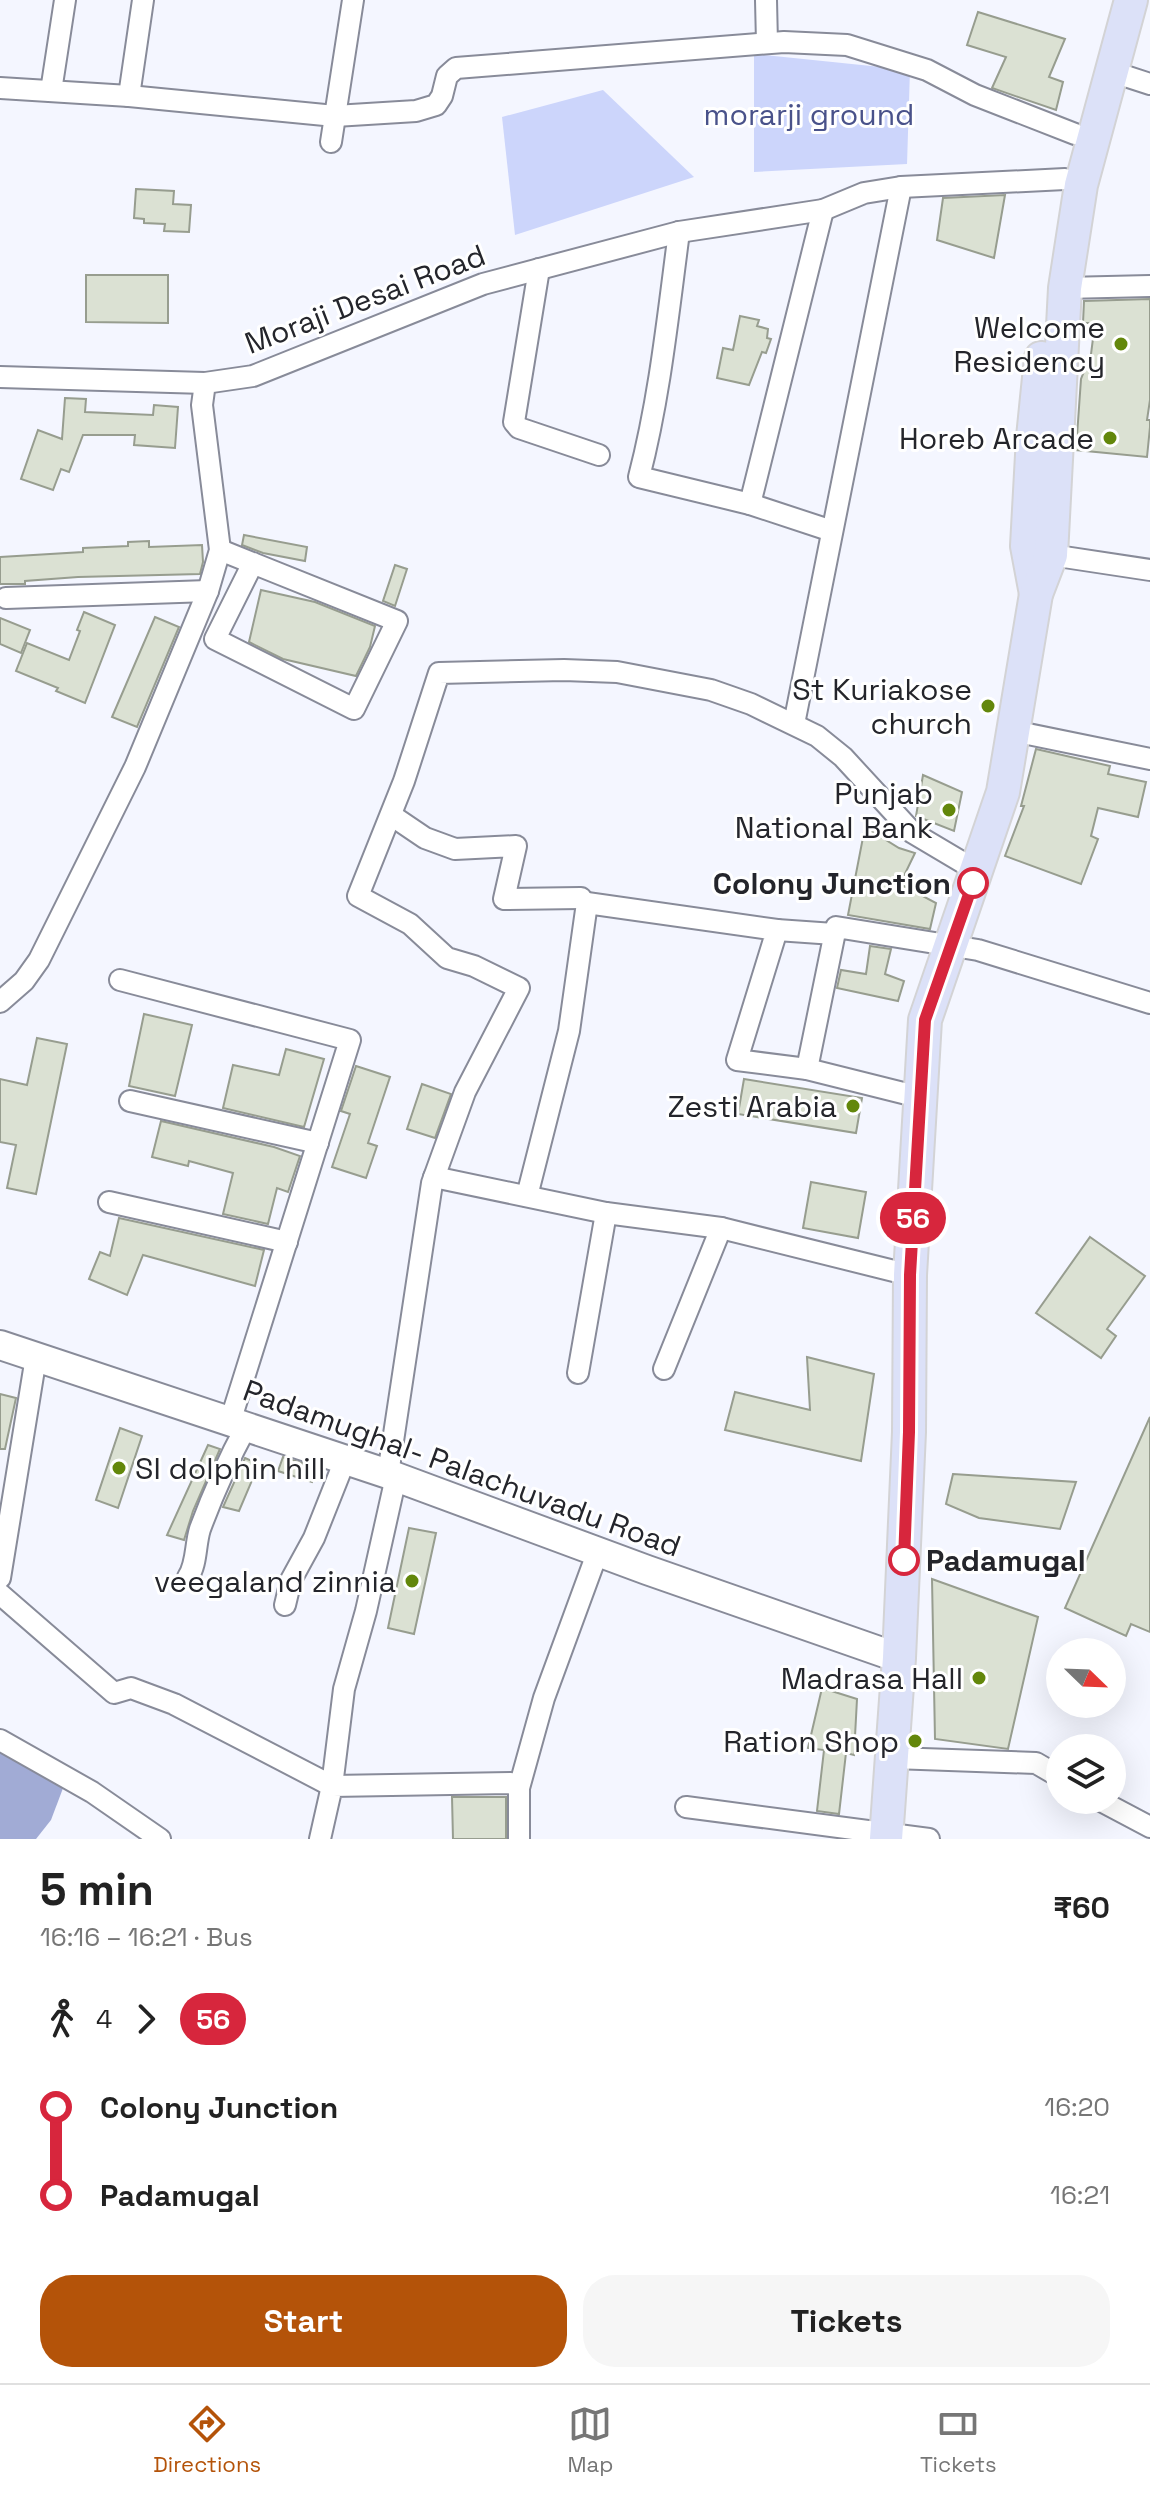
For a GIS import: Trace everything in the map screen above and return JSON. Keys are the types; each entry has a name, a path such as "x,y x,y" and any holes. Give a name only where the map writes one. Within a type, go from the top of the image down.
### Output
{"main road":[{"path":"886,1836 899,1658 909,1432 910,1275 925,1020 953,946 1003,792 1036,594 1051,555 1044,446 1049,291 1065,179 1109,0"},
{"path":"1036,594 1027,546 1081,185 1131,0"},
{"name":"Padamughal- Palachuvadu Road","path":"0,1345 392,1475 899,1658"}],"street":[{"path":"51,91 65,0"},
{"path":"129,96 143,0"},
{"path":"331,142 353,0"},
{"path":"766,0 767,43"},
{"path":"0,88 129,96 335,116 416,111 436,105 442,96 447,76 456,68 767,43 847,45 927,70 975,95 1075,134"},
{"path":"1113,72 1150,84"},
{"name":"Moraji Desai Road","path":"0,377 205,383 253,376 483,284 679,232 823,210 864,193 901,187 1065,179"},
{"path":"794,724 901,187"},
{"path":"750,504 823,210"},
{"path":"679,232 662,372 639,477 750,504 832,531"},
{"path":"539,269 514,422 519,428 599,455"},
{"path":"1065,288 1150,286"},
{"path":"0,1002 24,981 39,960 135,767 208,591 220,550 202,405 205,383"},
{"path":"220,550 253,563 397,621 354,709 215,639 253,563"},
{"path":"1051,555 1150,570"},
{"path":"6,598 208,591"},
{"path":"320,1839 332,1786 344,1689 366,1611 392,1475 425,1222 434,1177 465,1092 519,988 474,966 447,958 410,924 359,897 391,815 439,673 617,672 711,690 817,736 843,757 913,833 977,871"},
{"path":"1013,731 1150,759"},
{"path":"391,815 425,838 455,849 516,846 504,899 581,898"},
{"path":"527,1196 569,1031 587,903 777,930 834,934"},
{"path":"807,1069 836,927 978,950 1150,1003"},
{"path":"777,930 737,1060 807,1069 919,1097"},
{"path":"120,980 350,1040 287,1242 228,1460 199,1533 192,1571 188,1577"},
{"path":"130,1101 318,1143"},
{"path":"434,1177 606,1213 721,1228 910,1275"},
{"path":"109,1202 287,1242"},
{"path":"578,1373 606,1213"},
{"path":"664,1369 721,1228"},
{"path":"0,1578 4,1526 36,1357"},
{"path":"285,1605 291,1580 314,1538 345,1460"},
{"path":"519,1839 519,1788 544,1698 598,1551"},
{"path":"0,1594 114,1693 131,1688 174,1704 332,1786 511,1783 519,1788"},
{"path":"0,1740 92,1792 160,1839"},
{"path":"893,1758 1036,1763 1046,1769"},
{"path":"686,1807 886,1836 929,1839"},
{"path":"1125,1814 1150,1827"}],"green space":[{"name":"morarji ground","path":"754,54 910,70 907,164 754,172"},
{"path":"603,90 694,177 515,235 502,117"}],"shaded area":[{"path":"0,1751 68,1775 51,1820 36,1839 0,1839"}],"building":[{"path":"978,12 1065,39 1049,77 1063,82 1056,110 992,88 1006,57 967,45"},
{"path":"136,189 174,191 173,204 191,205 189,232 164,231 165,224 144,223 144,219 134,218"},
{"path":"1005,195 994,258 937,240 943,198"},
{"path":"86,275 168,275 168,323 86,322"},
{"path":"1150,299 1150,400 1147,420 1150,420 1150,427 1147,457 1076,450 1081,379 1090,362 1095,323 1083,323 1084,301"},
{"path":"740,316 759,320 757,326 768,329 767,338 771,339 766,353 762,352 749,385 717,378 723,348 733,350"},
{"path":"65,398 86,399 85,412 153,415 154,405 178,407 175,448 134,445 135,435 83,435 69,472 61,469 53,490 21,479 38,430 62,439"},
{"path":"244,535 307,547 305,561 263,553 242,545"},
{"path":"149,541 149,547 202,545 200,574 78,577 0,584 0,557 83,552 83,548 128,546 128,542"},
{"path":"395,565 407,569 395,606 383,601"},
{"path":"261,590 315,602 375,626 370,647 356,676 283,659 249,642"},
{"path":"84,612 115,625 85,703 16,671 27,643 69,660"},
{"path":"155,617 179,627 137,727 112,717"},
{"path":"0,618 30,630 21,653 0,644"},
{"path":"1036,749 1110,766 1108,774 1146,782 1138,817 1098,808 1091,836 1098,839 1081,884 1005,856 1024,806 1021,806"},
{"path":"923,775 962,792 954,831 916,816"},
{"path":"865,827 899,848 915,853 900,884 936,903 930,929 848,915"},
{"path":"870,946 891,949 885,974 904,981 898,1001 837,988 841,970 866,974"},
{"path":"144,1014 192,1025 175,1096 129,1086"},
{"path":"37,1038 67,1044 36,1194 7,1188 16,1145 0,1142 0,1079 27,1085"},
{"path":"286,1049 324,1059 304,1127 223,1108 233,1065 279,1075"},
{"path":"356,1066 390,1077 368,1143 377,1146 366,1178 332,1167 350,1114 341,1111"},
{"path":"744,1079 862,1098 856,1133 738,1114"},
{"path":"422,1084 451,1094 435,1138 407,1129"},
{"path":"161,1121 300,1156 288,1192 277,1188 268,1224 223,1214 233,1173 189,1161 188,1166 152,1157"},
{"path":"811,1182 866,1192 858,1238 803,1228"},
{"path":"119,1218 264,1250 255,1286 143,1255 127,1295 89,1279 100,1252 110,1256"},
{"path":"1090,1237 1145,1276 1107,1329 1116,1336 1101,1358 1036,1313"},
{"path":"807,1357 874,1374 861,1461 725,1430 735,1392 810,1410"},
{"path":"0,1394 16,1398 5,1449 0,1449"},
{"path":"1150,1417 1150,1632 1131,1624 1126,1636 1065,1608"},
{"name":"SI dolphin hill","path":"120,1428 142,1436 118,1508 96,1500"},
{"path":"208,1445 220,1449 184,1540 167,1535"},
{"path":"283,1457 317,1468 312,1482 278,1471"},
{"path":"245,1458 259,1464 239,1511 223,1507"},
{"path":"953,1474 1076,1482 1060,1529 979,1518 946,1504"},
{"name":"veegaland zinnia","path":"409,1528 436,1533 414,1634 388,1628"},
{"name":"Madrasa Hall","path":"932,1579 1038,1617 1008,1749 935,1739"},
{"path":"822,1688 857,1699 854,1755 846,1753 839,1814 817,1811 824,1750 808,1748"},
{"path":"452,1797 506,1797 506,1839 453,1839"}],"bus line":[{"name":"56","path":"904,1560 910,1275 925,1020 973,883"}],"place":[{"name":"Welcome Residency","path":"1121,344"},
{"name":"Horeb Arcade","path":"1110,438"},
{"name":"St Kuriakose church","path":"988,706"},
{"name":"Punjab National Bank","path":"949,810"},
{"name":"Colony Junction","path":"973,883"},
{"name":"Zesti Arabia","path":"853,1106"},
{"name":"SI dolphin hill","path":"119,1468"},
{"name":"Padamugal","path":"904,1560"},
{"name":"veegaland zinnia","path":"412,1581"},
{"name":"Madrasa Hall","path":"979,1678"},
{"name":"Ration Shop","path":"915,1741"}]}
